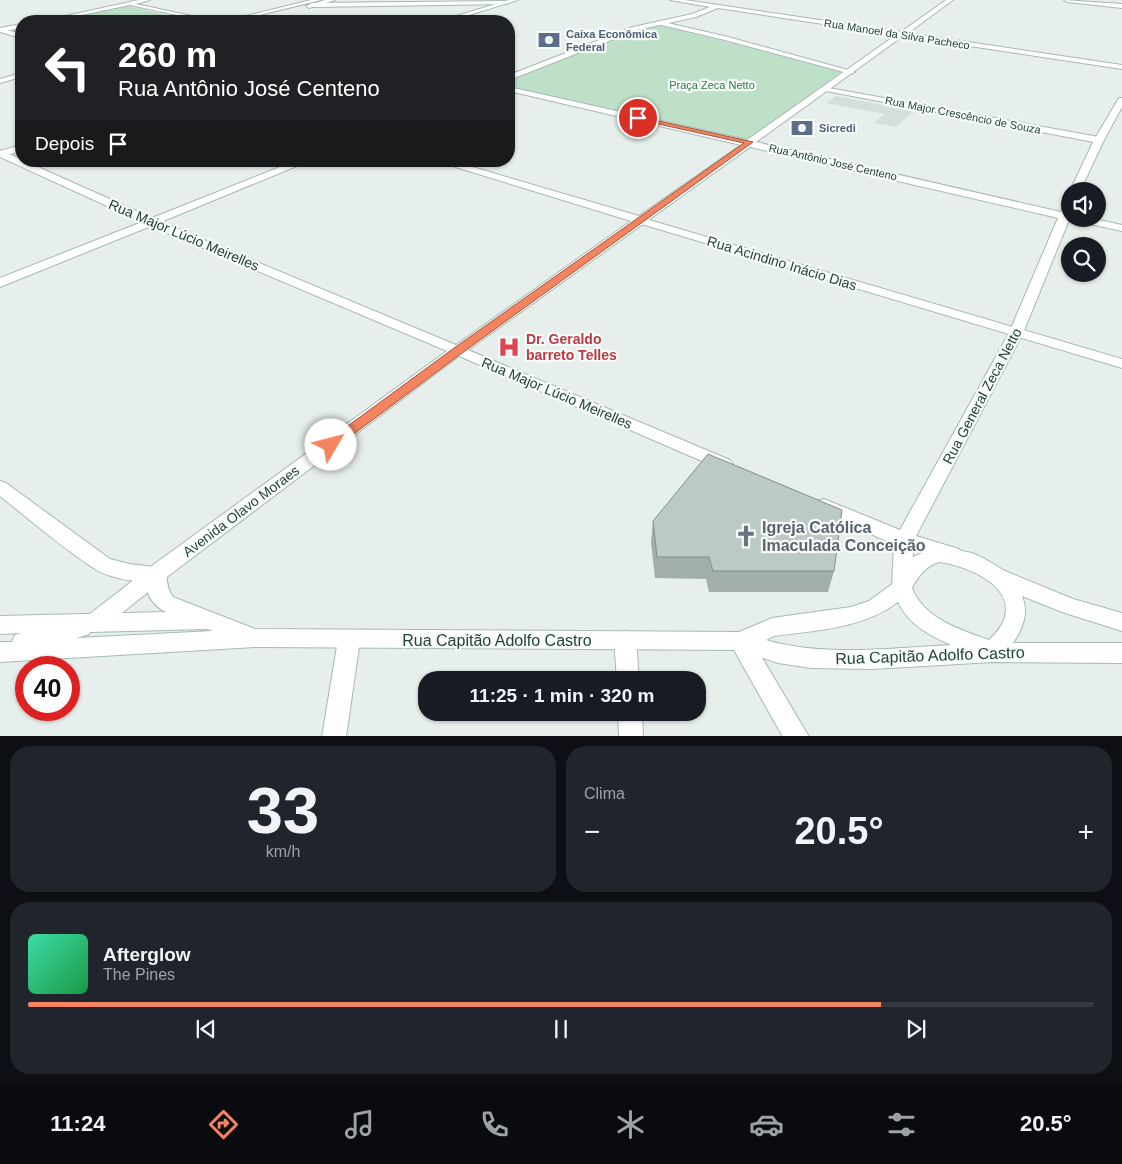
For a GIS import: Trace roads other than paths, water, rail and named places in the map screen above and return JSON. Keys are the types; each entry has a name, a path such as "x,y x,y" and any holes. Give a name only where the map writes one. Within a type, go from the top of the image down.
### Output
{"street":[{"path":"112,0 183,15"},
{"path":"75,15 147,0"},
{"path":"254,15 318,0"},
{"path":"270,15 332,0"},
{"path":"464,15 515,0"},
{"name":"Rua Manoel da Silva Pacheco","path":"673,0 1122,67"},
{"path":"515,76 635,28 694,16 734,0"},
{"name":"Avenida Olavo Moraes","path":"94,623 156,574 458,350 950,0"},
{"path":"1067,0 1122,6"},
{"path":"312,5 505,3"},
{"path":"658,23 726,38 851,72"},
{"path":"0,30 15,27"},
{"path":"0,30 15,34"},
{"path":"0,76 15,72"},
{"path":"0,80 15,76"},
{"name":"Rua Major Crescêncio de Souza","path":"826,89 1099,140"},
{"name":"Rua Antônio José Centeno","path":"515,90 1061,210"},
{"path":"1079,182 1099,140 1122,100"},
{"path":"1,154 15,150"},
{"name":"Rua Major Lúcio Meirelles","path":"1,154 15,160"},
{"name":"Rua Major Lúcio Meirelles","path":"29,167 151,223 458,350 740,471"},
{"path":"0,283 289,167"},
{"name":"Rua Acindino Inácio Dias","path":"461,167 1122,364"},
{"path":"1106,225 1122,228"},
{"name":"Rua General Zeca Netto","path":"902,588 904,540 1016,333 1062,227"},
{"path":"0,487 104,565 129,572 156,574 157,592 166,603 207,620"},
{"path":"813,502 904,540 952,554 980,566 1001,578 1069,606 1122,622"},
{"path":"952,554 939,554 920,561 911,570 902,588 906,598 915,612 930,623 992,652 1015,618 1016,605 1011,591 1001,578"},
{"name":"Rua Capitão Adolfo Castro","path":"740,641 772,627 852,616 876,607 902,588"},
{"name":"Rua Capitão Adolfo Castro","path":"0,625 207,620 255,638"},
{"path":"0,646 41,640 94,623"},
{"name":"Rua Capitão Adolfo Castro","path":"0,652 255,638 740,641 778,653 811,658 872,659 992,652 1122,653"},
{"path":"334,736 348,640"},
{"path":"625,640 627,671"},
{"path":"740,641 797,736"},
{"path":"630,721 631,736"}],"place":[{"name":"Caixa Econômica Federal","path":"549,40"},
{"name":"Sicredi","path":"802,128"},
{"name":"Dr. Geraldo barreto Telles","path":"509,347"},
{"name":"Igreja Católica Imaculada Conceição","path":"746,536"}],"park label":[{"name":"Praça Zeca Netto","path":"712,85"}]}
